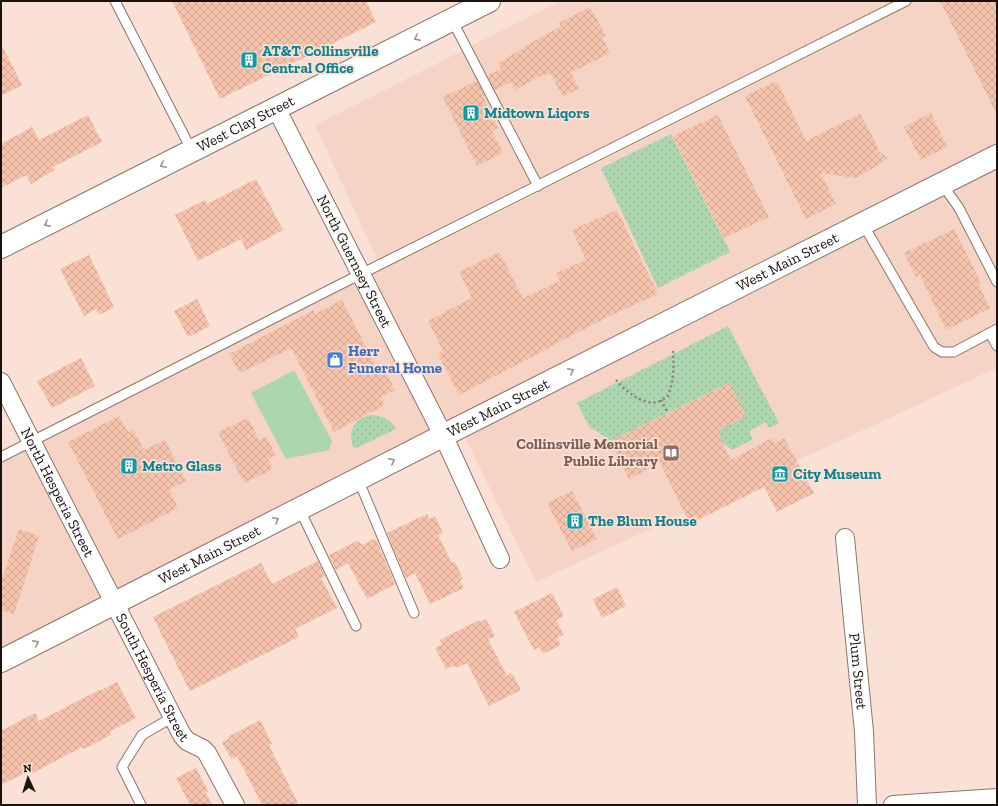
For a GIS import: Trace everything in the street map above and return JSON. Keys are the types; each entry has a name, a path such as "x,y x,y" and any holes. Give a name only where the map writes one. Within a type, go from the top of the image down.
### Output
{"main road":[{"name":"West Clay Street","path":"1,247 489,1"},
{"name":"West Main Street","path":"1,661 299,508 997,156"}],"street":[{"name":"North Guernsey Street","path":"276,108 443,435 500,559"},
{"name":"North Hesperia Street","path":"1,382 114,603"},
{"name":"Plum Street","path":"845,538 864,732 868,805"},
{"name":"South Hesperia Street","path":"114,603 182,735 187,742 207,753 235,805"},
{"path":"893,805 997,798"}],"lane":[{"path":"115,1 192,151"},
{"path":"1,457 361,274 906,1"},
{"path":"452,20 538,186"},
{"path":"942,184 959,208 997,282"},
{"path":"863,224 934,347 942,352 954,352 993,331 997,346"},
{"path":"358,479 414,613"},
{"path":"299,508 356,626"},
{"path":"141,805 122,767 142,736 173,717"}],"path":[{"path":"616,380 624,389 643,402 657,402 661,400 668,396 673,383 673,351"},
{"path":"661,400 668,412"}],"shaded area":[{"path":"561,1 997,1 997,368 536,582 460,427 1,661 1,457 380,265 315,125"}],"green space":[{"path":"671,134 730,252 658,288 601,168"},
{"path":"728,326 779,423 769,428 766,422 749,431 753,439 732,450 722,442 717,431 746,416 729,383 610,441 597,431 590,428 577,403"},
{"path":"294,370 332,441 329,450 286,459 251,393"},
{"path":"373,415 386,419 392,423 396,429 354,449 351,437 354,426 361,418"}],"building":[{"name":"AT&T Collinsville Central Office","path":"172,1 366,1 376,22 220,99"},
{"path":"940,1 997,1 997,115"},
{"path":"590,7 606,36 602,37 610,53 571,73 579,88 563,97 550,73 544,76 544,74 515,90 511,82 495,90 487,75 501,69 498,63 561,26 559,23"},
{"path":"1,44 22,85 1,96"},
{"name":"Midtown Liqors","path":"477,81 498,128 492,131 503,153 477,166 443,97"},
{"path":"777,81 806,141 860,114 876,143 878,151 888,158 856,178 821,173 836,204 806,219 745,96"},
{"path":"931,113 947,147 921,160 904,127"},
{"path":"88,115 102,142 53,167 55,170 31,184 26,175 1,188 1,144 32,127 39,140"},
{"path":"718,115 769,217 724,238 673,136"},
{"path":"256,179 283,230 246,250 241,239 198,261 175,215 205,200 207,204"},
{"path":"617,210 658,294 614,314 459,395 438,354 443,351 428,321 472,298 459,272 499,252 523,298 560,281 556,273 586,260 572,230"},
{"path":"954,229 981,283 978,284 990,308 946,330 920,275 916,277 904,253"},
{"path":"89,255 114,307 99,315 96,309 84,316 60,269"},
{"path":"197,299 210,326 188,337 174,311"},
{"name":"Herr Funeral Home","path":"342,300 378,370 383,366 395,390 381,397 385,405 334,432 291,348 240,373 229,354 314,310 315,314"},
{"path":"81,358 95,386 52,408 37,381"},
{"name":"Collinsville Memorial Public Library","path":"730,383 746,416 717,431 731,460 772,438 775,443 784,438 814,493 777,512 764,487 690,524 660,463 629,479 610,441"},
{"name":"Metro Glass","path":"119,416 128,432 133,429 144,450 165,440 186,481 169,490 178,508 118,539 68,442"},
{"path":"248,418 259,440 266,437 276,455 268,459 273,469 244,483 218,432"},
{"name":"The Blum House","path":"572,491 597,539 572,551 547,503"},
{"path":"427,514 429,519 435,516 443,533 438,535 452,563 455,562 463,579 460,580 464,588 430,604 415,573 406,578 387,533"},
{"path":"19,529 39,536 14,614 1,610 1,573 4,574"},
{"path":"376,539 395,584 367,599 348,563 336,570 329,555 357,541 363,545"},
{"path":"318,561 325,576 321,578 337,608 295,629 299,637 190,691 153,617 261,563 272,584"},
{"path":"617,587 626,606 602,618 593,599"},
{"path":"552,593 564,616 556,620 564,635 557,638 561,645 543,654 539,647 534,650 514,612"},
{"path":"486,619 495,636 488,639 507,676 512,673 521,690 489,706 467,663 457,668 454,666 446,669 435,648 442,644 440,640 479,620 480,622"},
{"path":"117,682 136,718 109,732 111,735 84,749 82,747 31,774 29,771 1,785 1,731 35,713 39,721"},
{"path":"260,720 272,744 269,745 299,805 262,805 237,756 231,759 222,742 229,739 228,737"},
{"path":"196,768 208,791 206,793 212,805 190,805 176,778"}],"place":[{"name":"AT&T Collinsville Central Office","path":"249,60"},
{"name":"Midtown Liqors","path":"471,113"},
{"name":"Herr Funeral Home","path":"335,360"},
{"name":"Collinsville Memorial Public Library","path":"671,453"},
{"name":"Metro Glass","path":"129,466"},
{"name":"City Museum","path":"780,474"},
{"name":"The Blum House","path":"575,521"}]}
